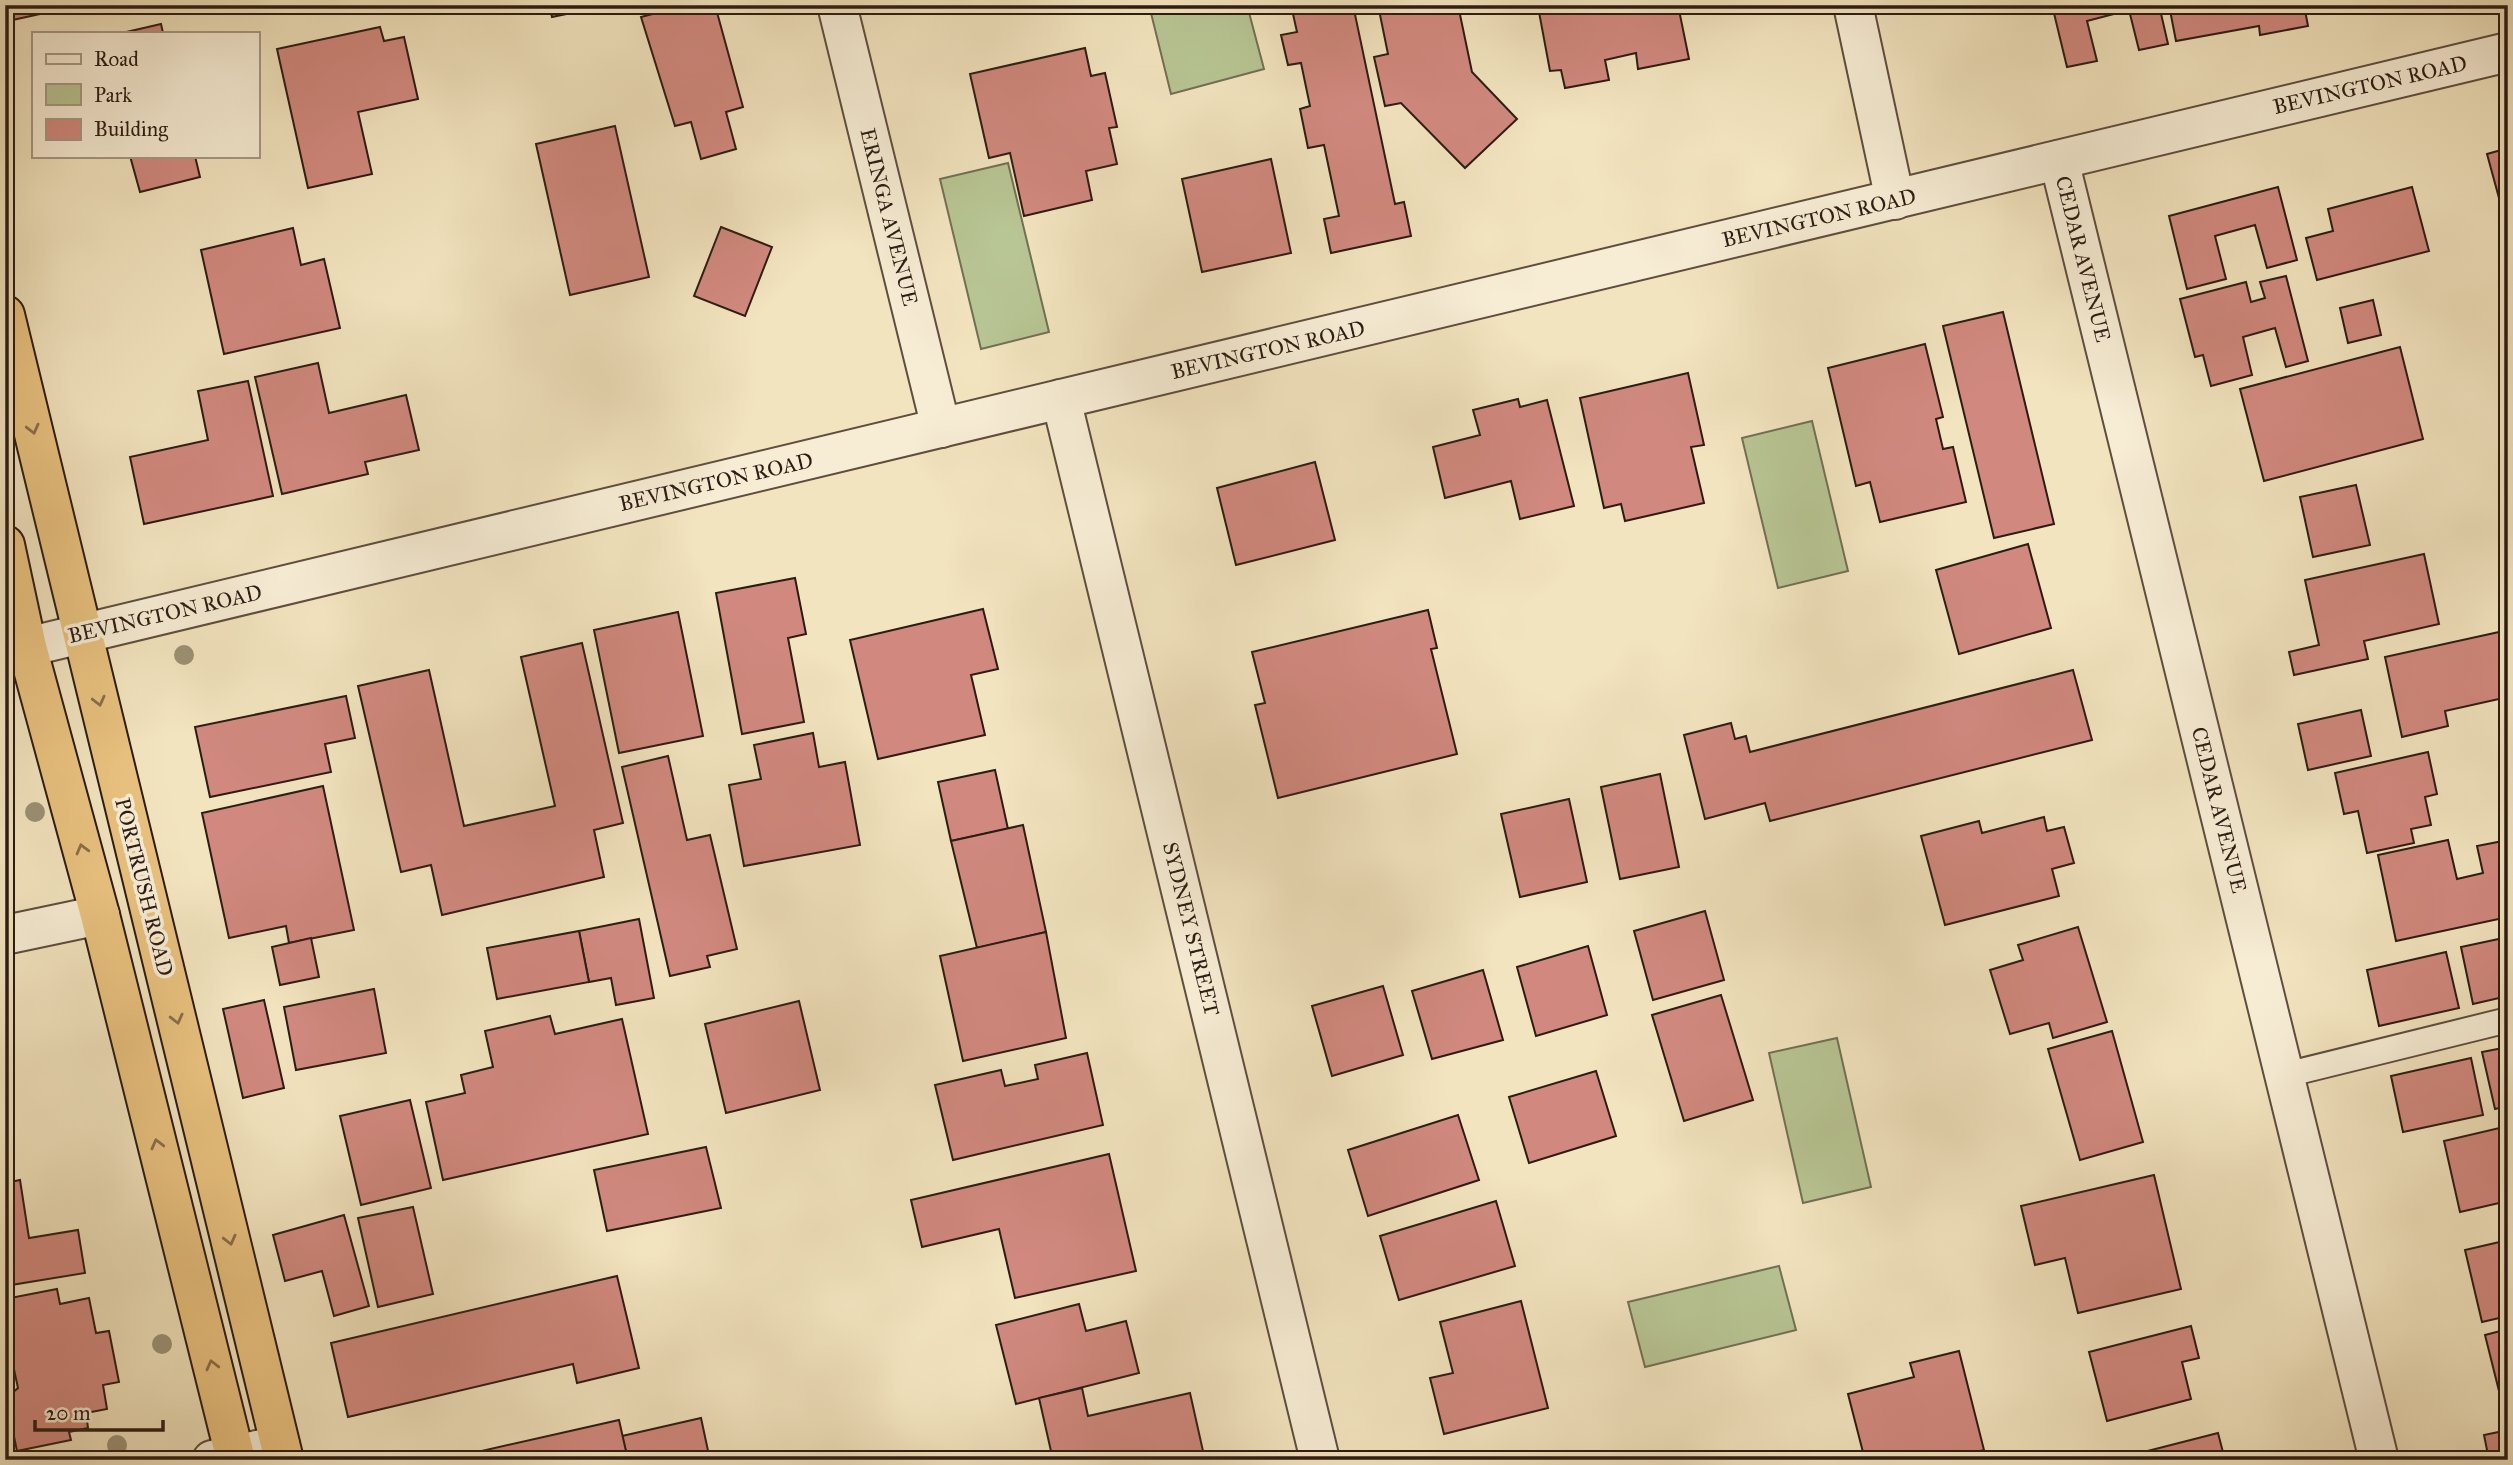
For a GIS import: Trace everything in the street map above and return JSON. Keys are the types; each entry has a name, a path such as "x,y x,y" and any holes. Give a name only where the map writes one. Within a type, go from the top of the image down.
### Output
{"highway":[{"name":"PORTRUSH ROAD","path":"5,315 282,1452"},
{"path":"5,545 27,647 100,915 227,1458"}],"street":[{"name":"ERINGA AVENUE","path":"837,5 942,428"},
{"path":"1853,5 1895,200"},
{"name":"BEVINGTON ROAD","path":"27,647 2508,52"},
{"name":"CEDAR AVENUE","path":"2059,160 2379,1460"},
{"name":"SYDNEY STREET","path":"1061,399 1320,1460"},
{"path":"5,935 100,915"},
{"path":"227,1458 282,1452"}],"lane":[{"path":"2285,1075 2508,1020"}],"green space":[{"path":"1149,5 1247,5 1264,69 1171,94"},
{"path":"1008,163 1049,332 981,349 940,179"},
{"path":"1812,421 1848,571 1778,588 1742,438"},
{"path":"1837,1038 1871,1187 1803,1203 1769,1053"},
{"path":"1779,1266 1796,1330 1645,1367 1628,1302"}],"building":[{"path":"5,5 81,5 8,21"},
{"path":"502,5 540,5 503,12"},
{"path":"549,5 609,5 552,17"},
{"path":"687,5 715,5 743,107 726,112 736,149 701,159 691,122 675,126 641,17"},
{"path":"1291,5 1353,5 1395,204 1404,202 1411,236 1331,253 1324,219 1339,216 1324,145 1308,148 1300,109 1310,106 1301,63 1288,65 1281,35 1297,32"},
{"path":"1378,5 1458,5 1472,72 1517,119 1465,168 1401,103 1385,106 1374,57 1388,54"},
{"path":"1549,5 1678,5 1689,59 1638,69 1636,53 1605,60 1609,80 1565,88 1561,70 1550,71 1539,12 1550,10"},
{"path":"2052,5 2159,5 2168,44 2139,50 2129,10 2087,21 2097,61 2067,67"},
{"path":"2169,5 2304,5 2308,26 2260,35 2259,26 2176,41"},
{"path":"161,24 163,32 126,32"},
{"path":"380,27 384,41 404,37 418,99 358,112 372,174 308,188 277,49"},
{"path":"1085,48 1091,76 1105,73 1117,127 1109,128 1117,164 1086,171 1092,200 1024,216 1010,153 989,158 970,74"},
{"path":"615,126 649,277 570,295 536,144"},
{"path":"2508,148 2508,231 2487,154"},
{"path":"131,158 195,158 200,177 140,192"},
{"path":"1271,159 1291,253 1202,272 1182,179"},
{"path":"2278,187 2297,260 2267,268 2255,225 2215,236 2226,279 2187,289 2169,216"},
{"path":"2412,187 2429,251 2317,280 2306,238 2333,231 2328,209"},
{"path":"721,227 772,247 745,316 694,296"},
{"path":"293,228 301,265 324,259 340,328 224,354 201,250"},
{"path":"2286,276 2308,361 2286,367 2275,328 2243,337 2252,375 2211,386 2203,355 2195,357 2180,299 2246,282 2251,302 2265,298 2260,282"},
{"path":"2373,300 2381,335 2348,343 2340,308"},
{"path":"2003,312 2054,524 1994,538 1943,326"},
{"path":"1925,344 1943,417 1936,419 1943,449 1953,447 1966,502 1880,522 1870,482 1856,486 1828,368"},
{"path":"2400,347 2423,439 2264,481 2240,389"},
{"path":"318,363 329,413 406,395 419,450 365,462 368,474 282,494 255,377"},
{"path":"1688,373 1704,445 1691,447 1704,503 1625,521 1621,504 1604,508 1580,398"},
{"path":"248,381 273,496 144,524 130,457 208,440 198,391"},
{"path":"1518,399 1520,407 1547,400 1574,506 1520,519 1511,481 1445,498 1433,447 1480,435 1473,410"},
{"path":"1315,462 1335,540 1236,565 1217,488"},
{"path":"2356,485 2370,545 2313,557 2300,497"},
{"path":"2028,544 2051,628 1959,654 1936,570"},
{"path":"2424,554 2439,624 2364,641 2368,659 2294,675 2289,652 2319,645 2305,580"},
{"path":"795,578 806,634 788,638 804,722 742,734 716,593"},
{"path":"983,609 998,669 971,675 985,735 878,759 850,640"},
{"path":"1428,610 1437,648 1431,649 1457,754 1278,798 1255,705 1265,703 1252,652"},
{"path":"678,612 703,736 619,753 594,630"},
{"path":"2508,630 2508,697 2445,711 2448,726 2402,737 2385,657"},
{"path":"582,643 623,823 594,830 604,877 442,915 431,865 401,872 358,686 429,670 464,826 555,806 521,657"},
{"path":"2073,670 2092,740 1770,821 1765,803 1705,819 1684,735 1731,723 1735,739 1746,736 1750,752"},
{"path":"346,696 355,738 325,744 331,772 210,797 195,727"},
{"path":"2361,710 2371,756 2308,770 2298,724"},
{"path":"813,733 819,767 845,762 860,845 744,866 729,785 761,779 754,745"},
{"path":"2428,752 2437,794 2425,797 2431,825 2411,829 2414,843 2367,853 2358,811 2344,814 2335,773"},
{"path":"668,756 687,840 710,835 737,949 707,956 710,967 670,976 622,767"},
{"path":"995,770 1008,829 951,841 938,782"},
{"path":"1660,774 1679,867 1620,879 1601,787"},
{"path":"323,786 354,930 289,943 286,926 229,938 202,813"},
{"path":"1569,799 1587,882 1520,897 1501,814"},
{"path":"2044,817 2047,831 2064,827 2074,863 2052,869 2059,896 1945,925 1921,836 1979,821 1982,833"},
{"path":"1023,825 1046,932 977,948 951,841"},
{"path":"2448,840 2457,879 2483,873 2477,846 2508,840 2508,917 2396,941 2378,855"},
{"path":"1705,911 1724,980 1653,1000 1634,931"},
{"path":"639,919 654,998 616,1005 611,978 589,982 579,931"},
{"path":"2078,927 2107,1022 2053,1038 2049,1023 2010,1034 1990,970 2023,960 2018,945"},
{"path":"579,931 589,982 497,999 487,948"},
{"path":"1046,932 1066,1038 963,1061 940,956"},
{"path":"2508,937 2508,996 2473,1004 2461,947"},
{"path":"311,938 319,977 280,985 272,947"},
{"path":"1588,946 1607,1015 1536,1036 1517,967"},
{"path":"2446,952 2459,1008 2379,1026 2367,970"},
{"path":"1483,970 1503,1040 1432,1059 1412,991"},
{"path":"1383,986 1403,1055 1332,1076 1312,1006"},
{"path":"374,989 386,1053 296,1070 284,1007"},
{"path":"1721,995 1753,1100 1684,1121 1652,1015"},
{"path":"264,1000 284,1088 243,1098 223,1009"},
{"path":"799,1001 820,1090 726,1113 705,1024"},
{"path":"550,1016 555,1034 622,1019 648,1134 443,1180 426,1102 465,1093 461,1075 493,1067 485,1031"},
{"path":"2112,1031 2143,1142 2080,1160 2048,1049"},
{"path":"2508,1047 2508,1106 2495,1109 2482,1052"},
{"path":"1087,1053 1103,1125 953,1160 935,1085 1001,1070 1005,1086 1038,1079 1035,1065"},
{"path":"2471,1058 2483,1115 2403,1132 2391,1076"},
{"path":"1596,1071 1616,1136 1529,1163 1509,1097"},
{"path":"410,1100 431,1188 361,1205 340,1116"},
{"path":"1458,1115 1479,1180 1368,1216 1348,1150"},
{"path":"2508,1126 2508,1201 2460,1212 2444,1141"},
{"path":"706,1147 721,1208 607,1231 594,1170"},
{"path":"1109,1154 1136,1271 1015,1298 999,1229 922,1247 911,1200"},
{"path":"2154,1175 2181,1289 2078,1313 2065,1258 2035,1265 2021,1206"},
{"path":"20,1180 29,1238 78,1230 85,1273 5,1286 5,1183"},
{"path":"1496,1201 1515,1266 1399,1300 1380,1236"},
{"path":"413,1207 433,1294 378,1307 358,1218"},
{"path":"344,1215 369,1306 334,1316 322,1271 285,1281 273,1235"},
{"path":"2508,1240 2508,1316 2482,1322 2465,1250"},
{"path":"617,1276 639,1368 577,1383 573,1364 348,1417 331,1343"},
{"path":"57,1289 60,1304 89,1298 96,1333 109,1331 119,1382 103,1385 107,1409 86,1413 88,1428 69,1432 71,1440 17,1451 6,1398 18,1388 9,1346 5,1345 5,1299"},
{"path":"1521,1301 1548,1408 1444,1434 1430,1378 1453,1373 1440,1322"},
{"path":"1079,1304 1086,1331 1126,1321 1139,1373 1016,1404 996,1325"},
{"path":"2191,1326 2199,1358 2182,1362 2191,1399 2107,1421 2089,1352"},
{"path":"2508,1329 2508,1406 2503,1407 2485,1335"},
{"path":"1959,1351 1984,1450 1946,1460 1865,1460 1848,1394 1914,1377 1910,1363"},
{"path":"1082,1388 1088,1416 1190,1393 1205,1460 1053,1460 1039,1398"},
{"path":"701,1418 710,1460 628,1460 622,1436"},
{"path":"619,1420 628,1460 478,1460 477,1452"},
{"path":"2508,1430 2508,1460 2489,1460 2484,1435"},
{"path":"2218,1433 2225,1460 2116,1460 2116,1459"},
{"path":"477,1452 478,1460 443,1460"}]}
